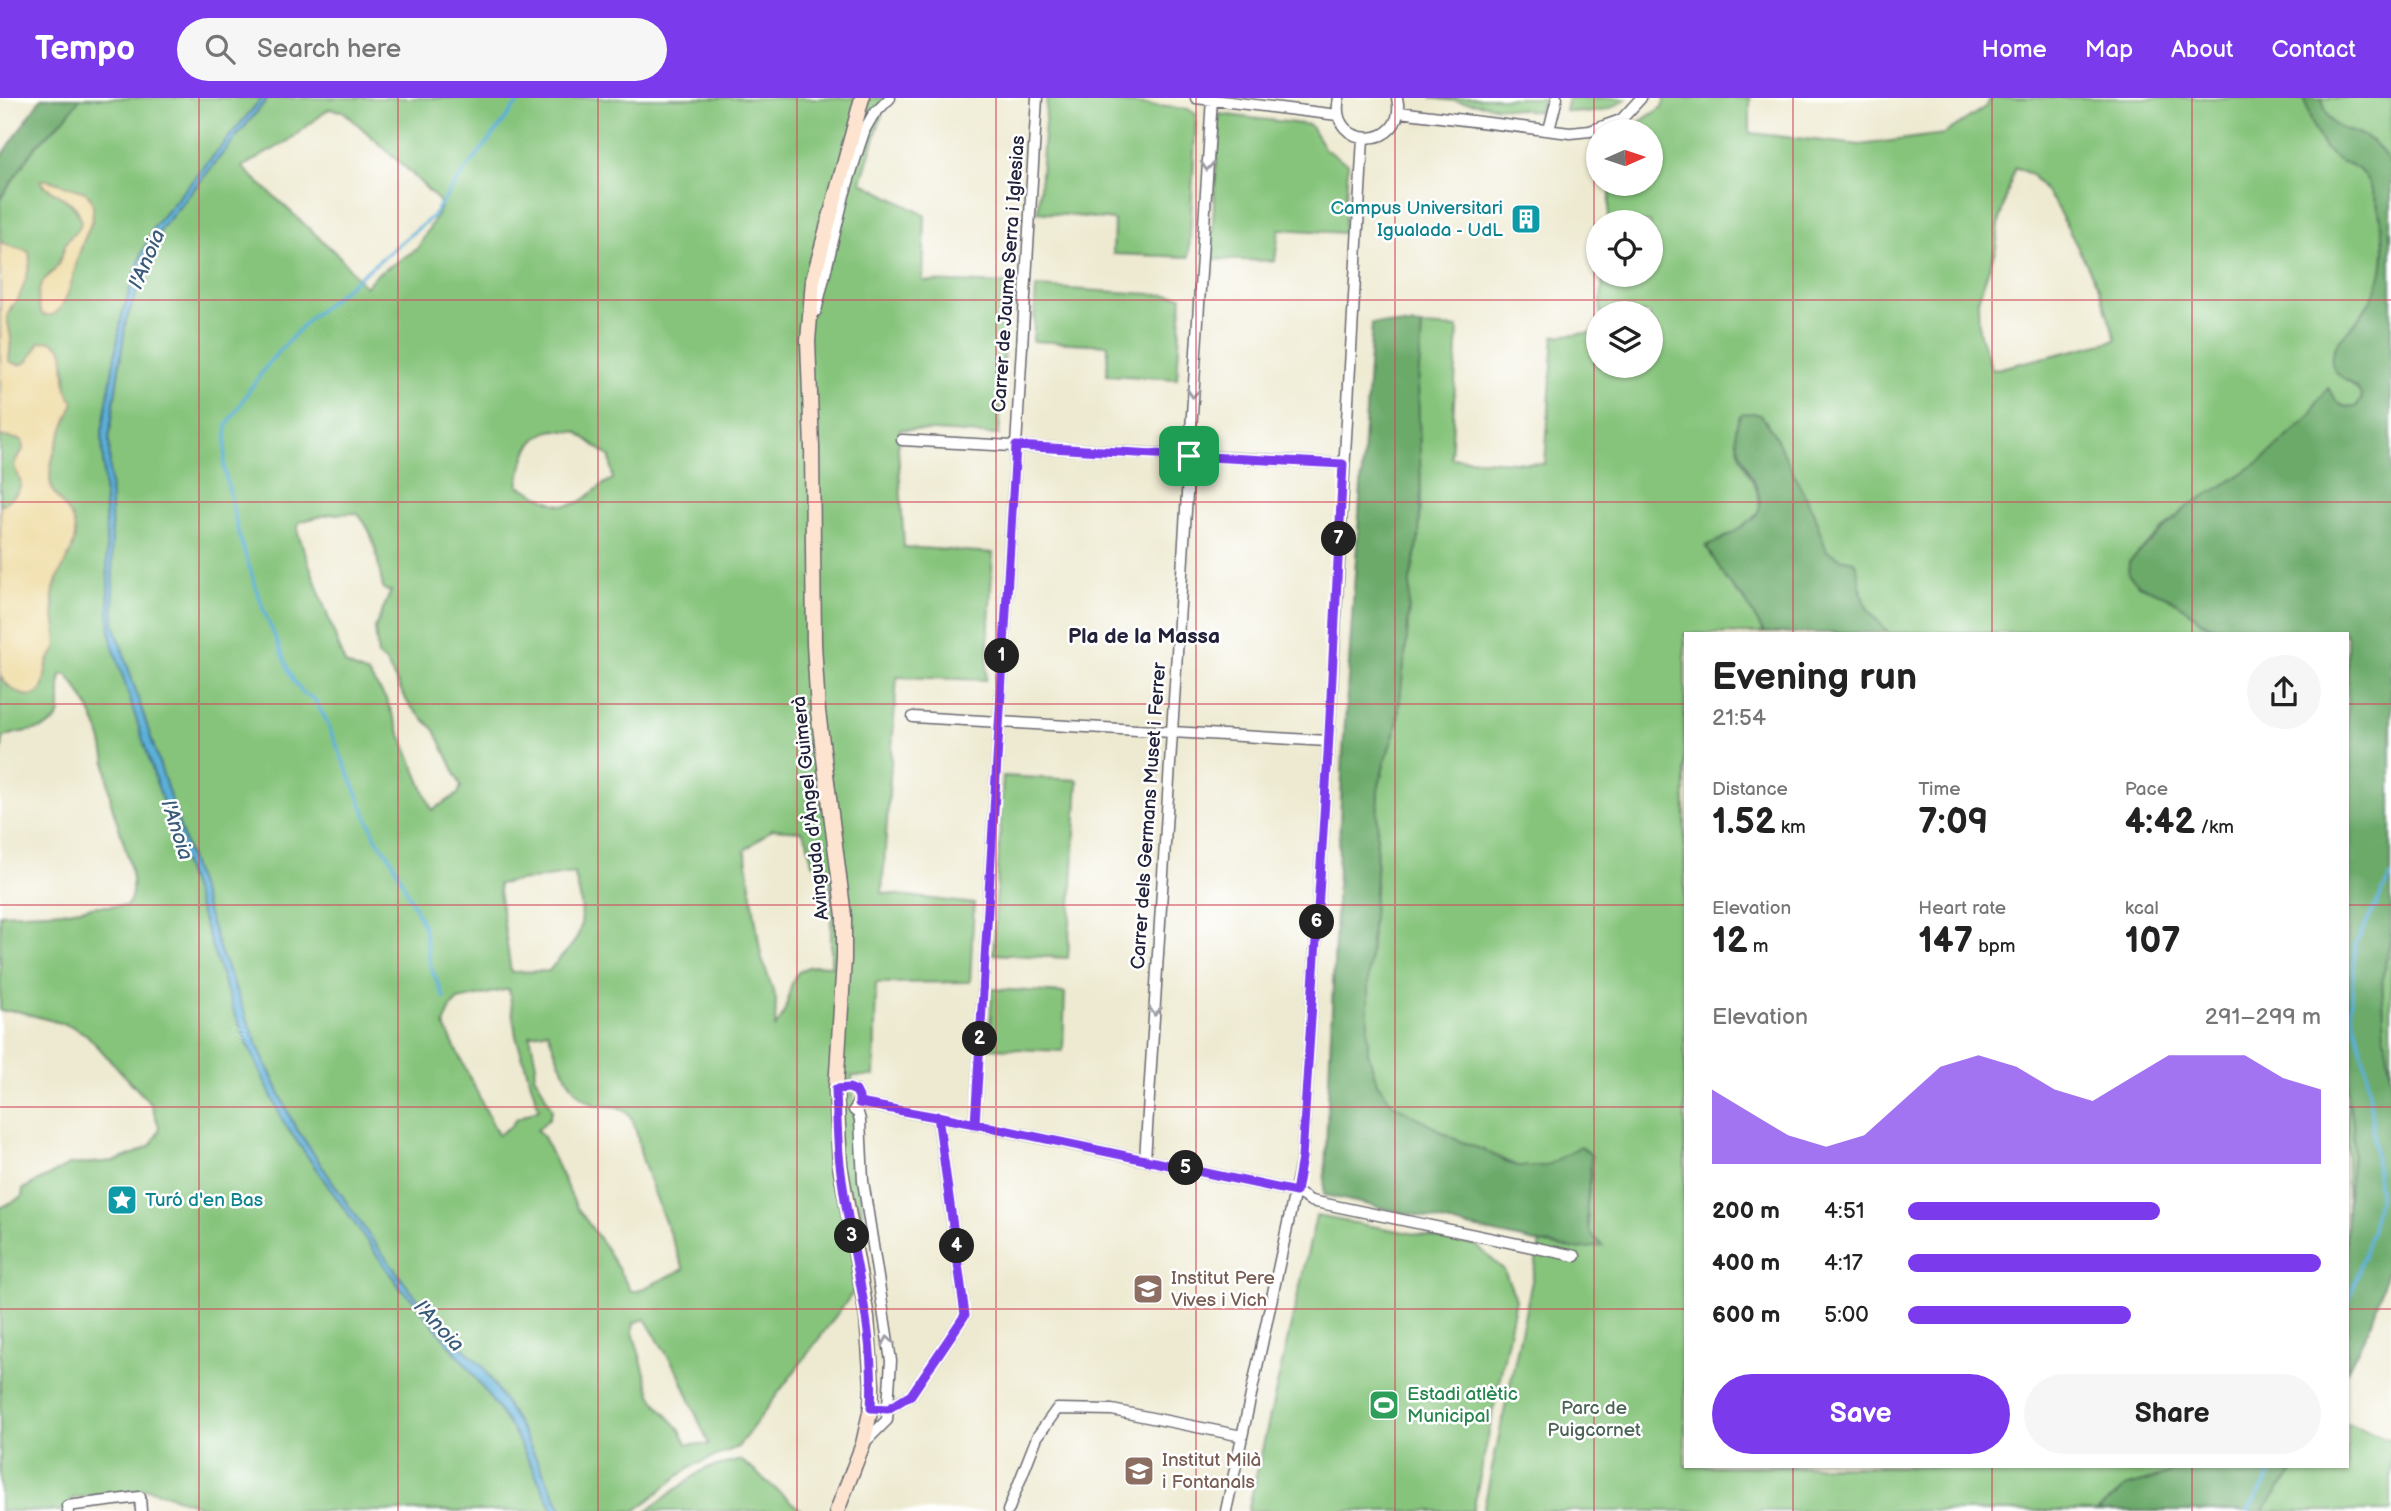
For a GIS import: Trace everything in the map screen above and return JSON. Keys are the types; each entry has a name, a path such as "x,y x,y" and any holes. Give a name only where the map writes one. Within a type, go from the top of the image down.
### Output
{"street":[{"name":"Avinguda d'Àngel Guimerà","path":"837,1511 863,1444 871,1408 872,1372 867,1317 840,1165 836,1089 844,916 817,697 808,341 813,280 862,98"},
{"path":"808,341 844,195 865,129 873,115 890,98"},
{"name":"Carrer de Jaume Serra i Iglesias","path":"975,1124 1037,98"},
{"path":"1196,98 1338,115"},
{"path":"1339,98 1338,115 1347,130 1363,138 1375,138 1387,132 1395,123 1399,111 1397,98"},
{"path":"1549,130 1557,98"},
{"path":"1399,111 1570,133 1590,131 1621,120 1641,98"},
{"name":"Carrer dels Germans Muset i Ferrer","path":"1145,1160 1211,99"},
{"path":"1226,1511 1302,1158 1363,138"},
{"path":"902,440 1343,464"},
{"path":"913,717 1328,741"},
{"path":"836,1089 849,1088 856,1091 859,1097 856,1106 860,1120 863,1181 891,1361 887,1420 863,1444"},
{"path":"837,1114 856,1106 938,1116 1296,1192 1311,1201 1575,1255"},
{"path":"871,1408 888,1409 911,1395 965,1315 938,1116"},
{"path":"1008,1511 1037,1437 1057,1409 1112,1409 1242,1436"},
{"path":"68,1508 140,1497 141,1511"}],"green space":[{"path":"41,98 80,98 64,119 35,147 0,199 0,159"},
{"path":"80,98 262,98 155,225 142,253 122,315 102,432 110,630 157,784 234,1012 284,1123 401,1289 467,1366 514,1432 554,1511 216,1511 149,1489 73,1498 64,1511 0,1511 0,1208 22,1197 23,1189 69,1165 115,1161 136,1153 151,1145 159,1131 151,1104 87,1035 71,1026 17,1011 0,1011 0,914 126,906 131,898 132,886 128,856 111,802 102,740 85,702 67,675 62,674 60,679 60,713 55,720 42,728 3,738 0,762 0,676 19,693 42,689 48,661 56,647 53,595 56,579 69,552 72,518 57,498 50,481 56,446 73,402 67,393 65,364 40,342 25,363 15,364 9,361 11,338 7,317 26,279 30,263 29,253 0,242 0,199 35,147 64,119","holes":["48,180 85,192 93,206 92,221 61,306 38,298 44,280 57,267 66,243 81,225 80,217 73,206 43,185"]},
{"path":"268,98 887,98 861,182 925,215 923,281 1007,284 999,435 900,429 898,449 904,547 993,553 986,680 897,677 882,893 974,904 970,982 876,983 874,1076 852,1076 867,1274 738,1447 690,1467 635,1511 563,1511 520,1427 483,1367 410,1290 370,1237 294,1125 260,1051 220,951 114,624 109,440 126,320 161,229","holes":["329,109 343,111 406,168 439,201 441,208 417,249 376,275 365,287 339,256 242,167 288,141","555,430 577,432 610,457 613,479 581,501 564,505 556,504 518,486 524,459 538,437","357,513 369,530 383,588 391,591 375,628 378,656 385,661 409,705 435,730 461,786 458,794 432,810 386,699 368,674 345,664 298,533 298,524 331,514","772,829 802,831 812,863 826,864 831,893 831,966 802,969 795,976 782,1017 775,1027 776,999 761,956 745,850","574,873 582,917 574,942 549,971 511,972 498,884","509,989 516,1036 539,1109 516,1119 498,1135 444,1025 451,1007 458,1000","548,1031 564,1072 576,1091 591,1103 617,1107 630,1116 642,1158 684,1269 638,1291 631,1291 604,1245 576,1206 544,1138 537,1130 549,1119 552,1109 534,1076 536,1064 530,1035","645,1319 679,1374 709,1445 687,1444 679,1428 660,1408 651,1394 633,1332 634,1323"]},
{"path":"1047,98 1074,98 1188,109 1196,114 1189,257 1113,254 1114,220 1038,212"},
{"path":"1431,98 1543,98 1539,112"},
{"path":"1568,98 1627,98 1605,110 1582,112 1565,111"},
{"name":"Parc de Puigcornet","path":"1665,98 1750,98 1750,133 1860,145 1944,134 1985,107 1992,98 2305,98 2308,114 2325,148 2337,159 2360,171 2372,191 2380,215 2383,241 2380,280 2365,309 2337,346 2332,363 2360,392 2362,398 2355,407 2345,407 2336,401 2329,389 2317,402 2312,414 2265,458 2187,507 2138,553 2139,585 2164,595 2199,621 2224,632 1888,632 1870,612 1863,601 1861,587 1840,558 1827,552 1813,512 1766,421 1736,427 1739,451 1759,497 1759,510 1744,526 1706,546 1728,582 1746,602 1763,632 1684,632 1684,1468 2179,1468 2166,1475 2125,1487 2097,1511 1483,1511 1540,1243 1576,1249 1590,1232 1587,1209 1592,1168 1570,1153 1546,1166 1518,1166 1455,1139 1393,1104 1377,1083 1368,1052 1368,982 1376,876 1378,791 1397,725 1407,638 1410,581 1419,537 1421,492 1418,384 1422,326 1458,328 1451,458 1545,464 1554,336 1586,333 1586,378 1663,378 1663,301 1601,301 1602,287 1663,287 1663,210 1609,210 1610,196 1663,196 1663,119 1644,119 1662,107","holes":["2015,167 2032,175 2054,202 2099,288 2116,340 1992,370 1979,331 1978,300 1996,248 2000,218"]},
{"path":"2305,98 2322,98 2325,111 2335,125 2362,135 2374,143 2391,167 2391,937 2382,979 2385,1037 2391,1078 2391,1258 2372,1322 2349,1367 2349,1190 2354,1138 2349,1105 2349,632 2224,632 2199,620 2164,595 2139,585 2128,574 2129,562 2187,507 2265,458 2312,414 2328,388 2336,400 2346,407 2356,407 2362,398 2360,392 2334,369 2332,356 2340,339 2363,312 2378,285 2384,256 2381,218 2373,192 2364,176 2354,166 2330,154 2320,140"},
{"path":"2322,98 2391,98 2391,167 2374,143 2362,135 2335,125 2325,111"},
{"path":"1219,114 1310,125 1325,149 1348,164 1344,233 1279,229 1275,261 1211,259"},
{"path":"1036,287 1182,296 1177,379 1107,375 1108,345 1033,341"},
{"path":"1372,323 1422,326 1418,384 1421,492 1419,537 1410,581 1407,638 1397,725 1378,791 1376,876 1368,982 1368,1052 1377,1083 1393,1104 1455,1139 1493,1154 1505,1162 1518,1166 1546,1166 1581,1146 1591,1155 1588,1226 1592,1235 1603,1246 1576,1249 1540,1243 1324,1195 1343,751"},
{"path":"1741,414 1760,415 1773,432 1813,512 1827,551 1854,561 1866,605 1888,632 1763,632 1746,602 1728,582 1706,546 1746,524 1758,512 1760,499 1736,440 1736,427"},
{"path":"0,436 22,440 23,448 15,464 20,489 15,497 0,506"},
{"path":"1003,776 1078,780 1068,958 993,954"},
{"path":"2391,937 2391,1078 2385,1037 2382,979"},
{"path":"992,989 1065,993 1063,1051 989,1048"},
{"path":"2349,1105 2353,1137 2349,1188"},
{"name":"Estadi atlètic Municipal","path":"1316,1216 1476,1245 1504,1270 1516,1299 1473,1511 1248,1511"},
{"path":"2349,1424 2391,1440 2391,1511 2262,1511 2296,1468 2349,1468"},
{"path":"741,1460 802,1511 647,1511 704,1469"},
{"path":"2178,1468 2296,1468 2262,1511 2097,1511 2125,1487 2166,1475"}],"sand":[{"path":"40,180 85,192 93,205 92,221 67,297 58,311 50,315 43,315 39,307 40,288 58,265 66,243 79,228 81,221 73,205"},
{"path":"0,242 29,252 30,263 18,300 7,317 11,338 9,361 15,364 25,363 40,342 51,341 61,348 63,353 66,385 74,402 53,457 50,480 52,489 72,518 75,538 53,595 56,648 49,659 41,690 32,696 14,690 0,676 0,506 19,490 20,479 14,465 23,448 22,440 0,436"}],"water":[{"name":"l'Anoia","path":"262,98 268,98 161,229 126,320 109,437 114,624 220,951 260,1051 294,1125 370,1237 410,1290 483,1367 520,1427 563,1511 554,1511 514,1432 467,1366 401,1289 284,1123 234,1012 112,643 102,432 122,315 142,253 155,225"}],"waterway":[{"path":"444,998 430,965 424,927 392,860 376,838 325,718 314,699 303,693 293,680 264,611 239,536 224,468 227,426 271,360 310,318 433,216 521,98"},
{"path":"2349,1300 2371,1234 2379,1194 2367,1072 2351,1009 2355,945 2391,876"},
{"path":"2248,1511 2275,1468"}],"place":[{"name":"Campus Universitari Igualada - UdL","path":"1526,219"},
{"name":"Turó d'en Bas","path":"122,1200"},
{"name":"Institut Pere Vives i Vich","path":"1148,1289"},
{"name":"Estadi atlètic Municipal","path":"1384,1405"},
{"name":"Institut Milà i Fontanals","path":"1139,1471"}],"district":[{"name":"Pla de la Massa","path":"1144,636"}],"route":[{"path":"1189,456 1016,446 998,722 975,1124 938,1116 859,1103 856,1091 849,1088 836,1089 840,1165 872,1359 871,1408 888,1409 911,1395 965,1315 938,1116 1296,1192 1302,1158 1328,754 1343,464 1189,456"}]}
